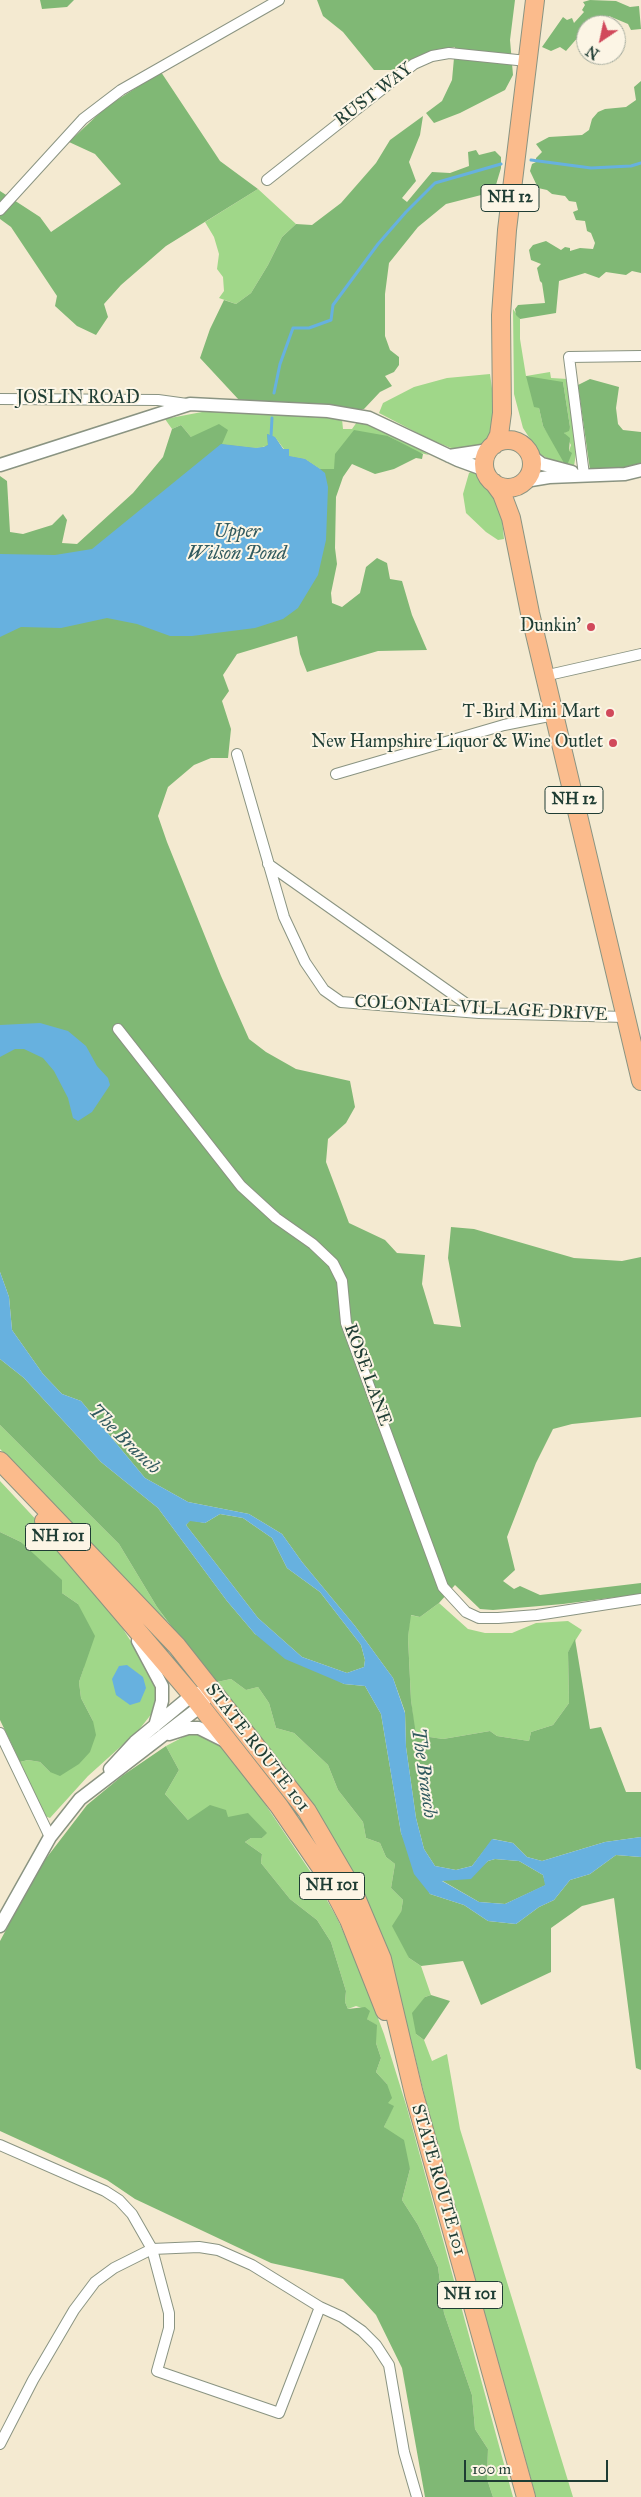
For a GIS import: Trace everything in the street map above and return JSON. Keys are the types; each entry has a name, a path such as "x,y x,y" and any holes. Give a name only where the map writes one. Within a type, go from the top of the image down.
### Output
{"highway":[{"name":"NH 12","path":"535,0 516,141 502,285 500,365 503,398 499,435 485,460 490,478 502,494 511,518 544,676 641,1081"},
{"name":"NH 12","path":"503,398 518,435 528,451 532,468 516,495 511,518"},
{"path":"491,448 503,440 511,440 528,451"},
{"path":"490,478 500,487 513,488 525,482"},
{"name":"STATE ROUTE 101","path":"0,1461 177,1646 212,1688 307,1811 352,1888 382,1959 414,2094 526,2497"},
{"name":"STATE ROUTE 101","path":"0,1470 196,1700 278,1806 324,1872 349,1920 384,2006 414,2094"}],"street":[{"path":"0,210 83,120 121,90 279,0"},
{"name":"RUST WAY","path":"267,180 414,64 432,56 449,53 494,56 527,61"},
{"path":"584,476 569,357 641,356"},
{"name":"JOSLIN ROAD","path":"0,399 156,400 190,404"},
{"name":"JOSLIN ROAD","path":"156,400 156,414"},
{"path":"0,465 190,404 328,410 369,418 449,456 480,468 490,478"},
{"path":"449,456 491,448"},
{"path":"528,451 550,467 584,476"},
{"path":"525,482 540,478 625,474 641,470"},
{"path":"544,676 641,654"},
{"path":"336,774 504,725 554,716"},
{"name":"COLONIAL VILLAGE DRIVE","path":"237,754 284,917 305,962 324,990 340,1002 479,1013 625,1017"},
{"path":"268,864 479,1013"},
{"name":"ROSE LANE","path":"118,1029 241,1186 333,1263 342,1281 346,1323 443,1587 460,1606 466,1612 479,1618 498,1618 641,1599"},
{"path":"116,1604 162,1686 158,1731"},
{"path":"0,1926 50,1837 80,1799 158,1731 212,1688"},
{"path":"158,1731 200,1728 224,1740 237,1753"},
{"path":"0,1733 50,1837"},
{"path":"0,2145 105,2191 119,2200 140,2226 152,2249 169,2313 169,2328 157,2371 279,2413 320,2307"},
{"path":"0,2444 33,2380 84,2294 95,2282 114,2268 152,2249 180,2246 218,2250 252,2265 362,2331 376,2345 389,2365 404,2452 418,2497"}],"green space":[{"path":"40,0 74,0 67,7 42,9"},
{"path":"317,0 515,0 510,40 513,75 505,90 460,113 434,123 426,113 442,101 452,80 455,47 431,51 393,70 374,70 343,32 323,16"},
{"path":"590,0 616,1 630,7 639,6 641,29 631,30 626,23 626,15 581,15 584,12 582,10 585,5 583,2"},
{"path":"563,17 567,20 572,18 574,23 576,21 576,40 566,51 560,47 551,51 542,47"},
{"path":"161,72 220,161 258,189 166,246 121,285 104,304 108,317 96,335 77,326 55,306 57,296 11,227 0,219 0,191 40,217 51,232 121,184 95,154 69,142 106,107"},
{"path":"641,81 641,273 632,271 626,275 606,272 599,278 585,273 559,281 556,313 520,319 516,315 515,309 518,305 545,303 542,283 537,268 541,264 531,260 529,250 533,245 546,241 561,250 565,247 570,248 570,251 580,248 593,249 595,243 591,233 587,231 585,221 576,220 573,212 578,210 576,202 569,201 565,196 552,194 547,190 538,188 530,171 532,164 536,162 536,158 542,152 536,144 549,137 582,135 589,130 592,119 598,112 605,109 626,107 636,100 634,87"},
{"path":"423,116 420,135 409,162 416,181 402,198 407,202 432,172 450,173 469,166 468,152 476,150 479,155 495,151 501,157 501,168 493,195 489,193 446,204 418,227 389,263 385,294 385,336 390,350 399,357 399,365 394,372 385,376 392,386 380,392 364,409 357,410 338,406 239,400 200,358 210,329 224,300 236,304 251,293 282,237 296,224 312,225 341,203 376,163 390,140"},
{"path":"258,189 296,224 282,237 251,293 236,304 219,298 224,291 223,277 217,269 219,254 214,237 205,222"},
{"path":"513,309 520,319 520,339 526,376 550,372 551,378 568,379 576,454 574,466 561,466 540,454 523,428 514,394","holes":["563,382 570,427 564,433 571,445 569,451 556,446 543,426 539,408"]},
{"path":"490,374 497,424 487,446 465,450 451,448 431,440 379,413 383,403 414,387 447,378"},
{"path":"526,376 563,382 570,427 569,431 564,433 570,438 569,451 572,453 568,463 564,463 543,426 539,408 534,407"},
{"path":"590,379 619,387 616,408 618,424 623,430 641,432 641,464 614,470 590,470 578,385"},
{"path":"222,411 342,419 343,429 352,429 357,422 393,433 429,455 416,452 388,436 334,469 320,469 305,459 289,456 275,437 271,436 268,446 256,448 221,444 191,437 181,425 172,429 165,419 202,412"},
{"path":"219,424 228,430 222,444 256,448 264,447 268,445 267,434 275,437 283,449 289,449 289,456 305,459 320,469 334,469 335,454 354,430 388,436 423,454 422,459 416,458 394,469 375,474 352,464 343,477 336,497 335,548 337,564 331,593 332,603 342,607 360,593 366,567 377,558 387,563 390,579 402,581 412,615 427,650 378,651 307,672 300,654 297,636 237,654 223,675 229,691 222,701 231,729 228,758 211,758 194,765 168,787 158,816 221,976 249,1039 266,1052 296,1069 350,1081 355,1107 346,1123 328,1139 326,1162 349,1223 385,1240 397,1253 425,1255 422,1284 434,1324 461,1327 448,1258 451,1227 474,1229 574,1258 622,1261 641,1257 641,1417 572,1424 553,1429 536,1463 507,1537 515,1570 503,1581 514,1589 520,1586 540,1595 641,1583 641,1594 563,1604 493,1610 480,1609 455,1585 439,1603 420,1617 411,1615 408,1637 411,1700 416,1735 443,1739 490,1731 497,1736 529,1741 531,1732 553,1725 569,1703 568,1652 575,1639 590,1729 601,1727 626,1792 641,1792 641,1837 605,1842 542,1861 527,1857 513,1843 493,1839 472,1866 456,1870 435,1866 424,1849 416,1818 406,1747 405,1712 393,1678 355,1626 302,1562 282,1534 249,1514 188,1502 145,1478 81,1401 62,1394 43,1374 12,1330 9,1297 0,1272 0,476 7,481 10,532 23,534 52,525 63,514 67,520 62,543 77,544 133,493 163,457 172,429 181,425 191,437"},
{"path":"473,471 493,490 501,509 504,539 498,540 486,532 466,513 463,494 469,473"},
{"path":"0,1359 24,1378 101,1462 158,1508 227,1601 255,1634 344,1684 365,1686 381,1714 401,1833 430,1894 464,1905 488,1921 516,1924 539,1907 554,1900 570,1880 590,1874 616,1855 641,1857 641,2070 636,2068 614,1898 582,1906 551,1928 551,1972 481,2005 463,1961 421,1966 409,1958 392,1926 401,1912 403,1900 391,1888 395,1864 386,1857 380,1843 366,1838 363,1822 338,1790 328,1765 294,1733 276,1728 269,1703 258,1687 246,1690 231,1679 217,1682 215,1685 157,1607 119,1544 0,1425"},
{"path":"0,1425 119,1544 170,1625 0,1449"},
{"path":"0,1481 42,1526 123,1629 153,1676 157,1695 153,1712 138,1731 88,1776 50,1818 45,1816 20,1762 28,1760 40,1762 50,1772 93,1721 81,1698 79,1682 84,1667 78,1604 62,1593 21,1542 0,1532"},
{"path":"220,1514 243,1518 272,1538 287,1568 320,1592 361,1645 365,1660 364,1667 347,1673 302,1657 258,1618 186,1525 190,1520 205,1523"},
{"path":"0,1532 21,1542 62,1580 62,1593 78,1604 95,1636 79,1682 81,1698 93,1721 96,1735 90,1752 79,1764 60,1776 50,1772 40,1762 28,1760 20,1762 0,1720"},
{"path":"439,1603 468,1629 485,1633 512,1633 536,1623 568,1621 582,1630 568,1652 569,1703 553,1725 531,1732 529,1741 497,1736 490,1731 443,1739 415,1735 408,1637 410,1615 420,1617"},
{"path":"231,1679 246,1690 258,1687 269,1703 276,1728 294,1733 328,1765 338,1790 363,1822 366,1838 380,1843 386,1857 395,1864 391,1888 403,1900 401,1912 409,1958 421,1966 431,1995 425,1997 416,2034 424,2040 432,2061 447,2054 460,2129 573,2497 536,2497 431,2122 404,2012 381,1945 350,1876 215,1685 217,1682"},
{"path":"189,1734 199,1734 220,1745 259,1795 314,1877 338,1920 360,1971 384,2034 407,2108 513,2497 493,2497 487,2479 488,2449 475,2429 472,2395 444,2313 438,2267 418,2225 402,2200 410,2169 384,2127 393,2106 0,2115 387,2084 376,2072 381,2058 376,2043 376,2025 367,2019 362,2008 356,2006 348,2009 345,2002 346,1991 331,1942 317,1920 290,1899 261,1863 262,1854 245,1842 251,1838 262,1838 266,1833 228,1817 188,1820 165,1794 179,1770 166,1746"},
{"path":"166,1746 179,1770 165,1794 188,1820 210,1805 226,1810 228,1817 248,1813 267,1833 262,1838 251,1838 245,1842 262,1854 261,1863 290,1899 317,1920 331,1942 346,1991 345,2002 348,2009 365,2007 370,2011 367,2019 377,2025 376,2043 381,2058 376,2072 387,2084 392,2098 388,2103 394,2106 384,2127 404,2140 410,2169 402,2200 418,2225 438,2267 444,2313 472,2395 475,2429 488,2449 487,2479 493,2497 425,2497 402,2368 376,2315 343,2279 271,2263 135,2199 107,2180 0,2131 0,1941 41,1865 87,1805 122,1776"},
{"path":"495,1859 519,1861 543,1875 546,1885 505,1904 479,1902 441,1880 481,1867 488,1861"},
{"path":"431,1995 450,2001 424,2040 416,2034 412,2013 425,1997"}],"water":[{"name":"Upper Wilson Pond","path":"267,434 275,437 283,449 289,449 289,456 305,459 325,473 328,487 326,540 318,575 298,608 283,619 255,628 192,636 170,636 137,624 107,618 61,628 21,627 0,637 0,554 55,555 92,549 221,444 256,448 264,447 268,445"},
{"path":"40,1023 68,1031 86,1046 97,1066 108,1078 110,1085 92,1112 78,1121 73,1118 68,1098 54,1071 43,1058 24,1049 15,1049 0,1057 0,1025"},
{"path":"0,1272 9,1297 12,1330 43,1374 62,1394 81,1401 145,1478 188,1502 249,1514 282,1534 302,1562 355,1626 393,1678 405,1713 406,1747 416,1818 424,1849 435,1866 456,1870 472,1866 492,1839 513,1843 527,1857 542,1861 605,1842 641,1837 641,1857 616,1855 590,1874 570,1880 554,1900 539,1907 516,1924 488,1921 464,1905 430,1894 414,1874 401,1833 381,1714 365,1686 344,1684 285,1659 255,1634 227,1601 158,1508 101,1462 24,1378 0,1359","holes":["220,1514 243,1518 272,1538 287,1568 320,1592 361,1645 365,1660 364,1667 347,1673 302,1657 258,1618 186,1525 190,1521 205,1523","495,1859 519,1861 543,1875 545,1885 505,1904 479,1902 442,1881 471,1879 488,1861"]},
{"path":"127,1665 143,1677 146,1688 140,1702 130,1705 116,1695 112,1679 119,1666"}],"waterway":[{"path":"531,160 591,168 631,166 641,163"},
{"path":"274,393 280,364 293,328 309,328 331,320 333,305 378,244 406,212 435,183 501,164"},
{"path":"271,436 272,418"}],"place":[{"name":"Dunkin'","path":"591,627"},
{"name":"T-Bird Mini Mart","path":"610,713"},
{"name":"New Hampshire Liquor & Wine Outlet","path":"613,743"}],"water label":[{"name":"The Branch","path":"124,1440"},
{"name":"The Branch","path":"423,1773"}]}
